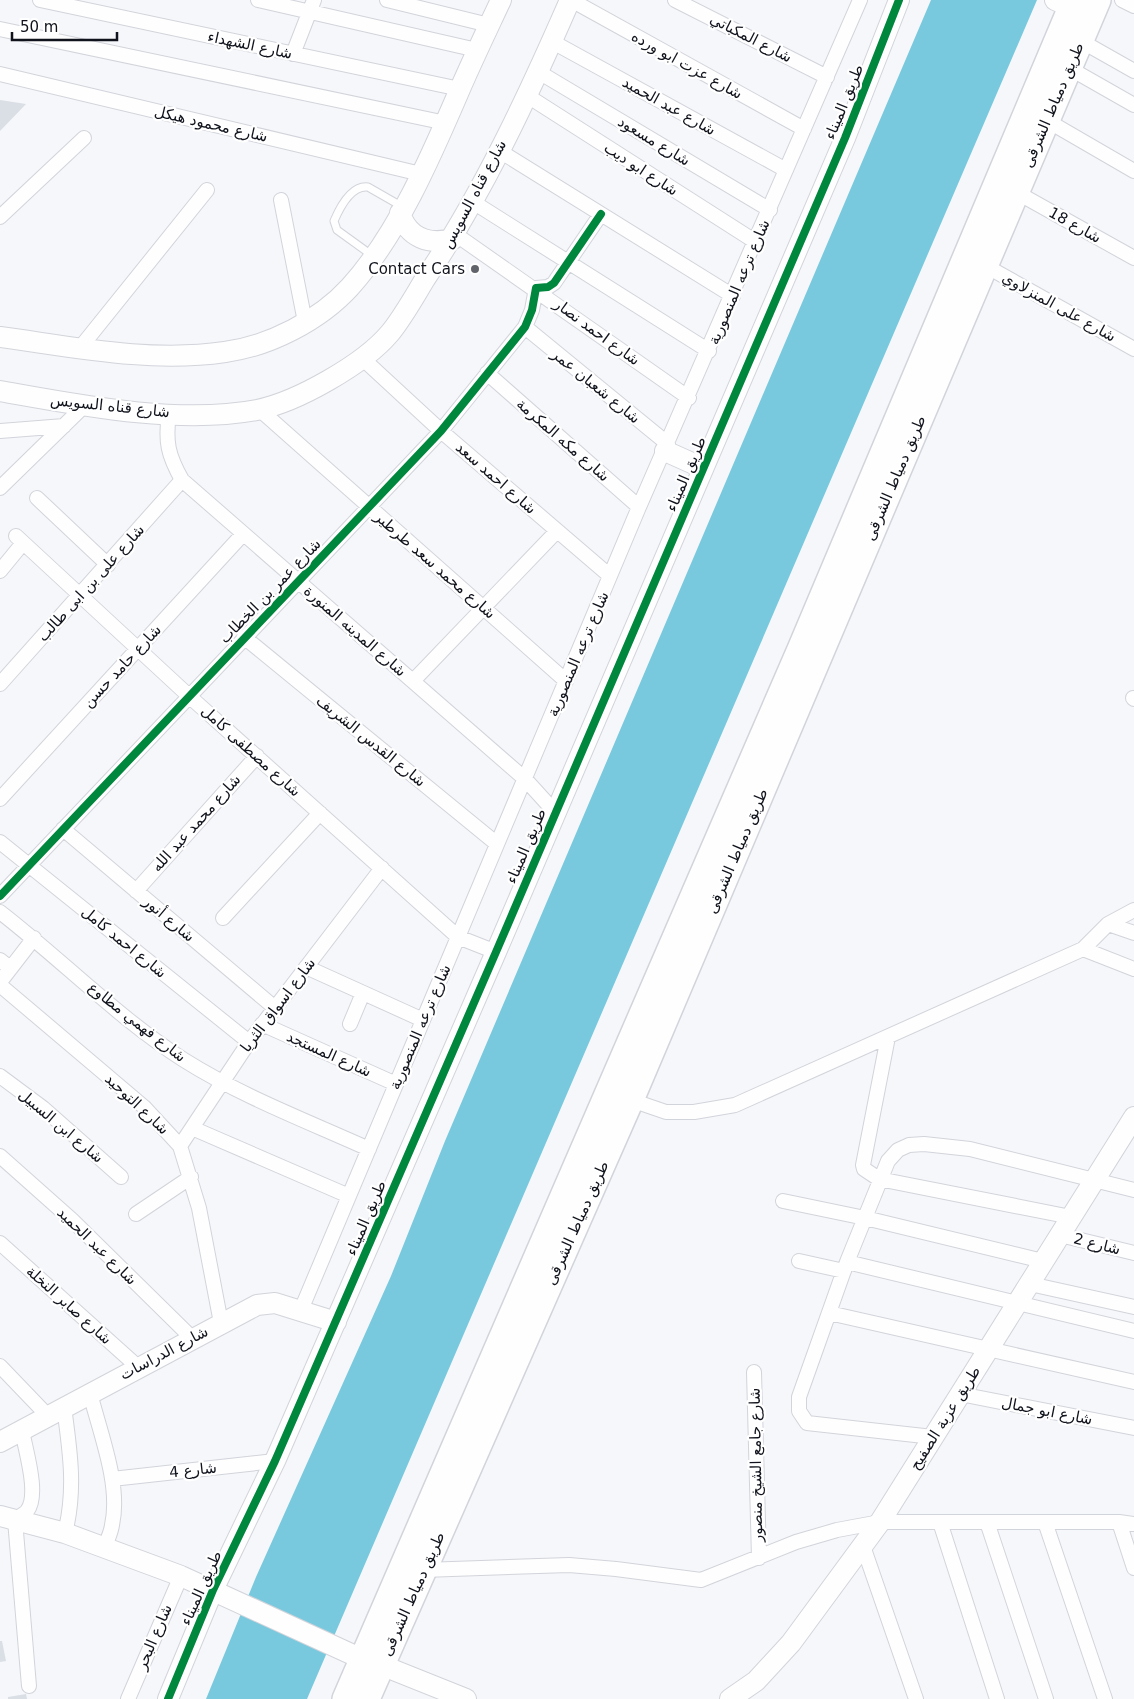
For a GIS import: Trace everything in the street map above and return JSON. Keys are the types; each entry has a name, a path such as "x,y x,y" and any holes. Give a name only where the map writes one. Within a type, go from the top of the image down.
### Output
{"highway":[{"name":"طريق دمياط الشرقى","path":"367,1699 372,1662 811,651 984,265 1098,0"},
{"name":"طريق دمياط الشرقى","path":"345,1699 372,1662 423,1570 631,1100 811,651 1067,2"}],"street":[{"name":"شارع الشهداء","path":"40,0 460,89"},
{"path":"258,0 312,6 477,50"},
{"path":"387,0 489,26"},
{"path":"0,337 80,348 164,356 227,352 264,342 322,313 350,287 374,256 401,210 446,123 501,0"},
{"name":"شارع المكباتي","path":"674,0 827,77"},
{"name":"شارع ترعه المنصورية","path":"301,1310 639,507 689,398 860,0"},
{"name":"طريق الميناء","path":"168,1699 213,1590 275,1461 496,952 845,138 899,0"},
{"path":"1122,0 1134,6"},
{"name":"شارع قناه السويس","path":"0,391 84,406 135,412 209,415 258,409 309,390 362,358 390,333 454,236 473,202 537,71 551,41 565,1"},
{"name":"شارع عزت ابو ورده","path":"565,1 804,129"},
{"path":"293,54 312,6"},
{"path":"0,28 446,123"},
{"name":"شارع عبد الحميد","path":"551,41 786,170"},
{"path":"1080,41 1134,71"},
{"path":"1069,68 1134,105"},
{"name":"شارع مسعود","path":"537,71 770,210"},
{"name":"شارع محمود هيكل","path":"0,74 421,174"},
{"name":"شارع ابو ديب","path":"526,94 756,242"},
{"path":"1046,120 1134,171"},
{"path":"0,217 84,138"},
{"path":"498,150 733,296"},
{"path":"80,348 207,190"},
{"name":"شارع 18","path":"1016,192 1134,258"},
{"path":"281,200 305,322"},
{"path":"473,202 709,351"},
{"path":"401,210 403,224 420,238 436,242 454,236"},
{"path":"536,288 548,287 554,283 601,214"},
{"name":"شارع احمد نصار","path":"454,236 536,288 689,398"},
{"name":"شارع على المنزلاوي","path":"984,265 1134,349"},
{"name":"شارع عمر بن الخطاب","path":"0,896 441,431 525,328 532,310 536,288"},
{"name":"شارع شعبان عمر","path":"525,328 666,447"},
{"name":"شارع احمد سعد","path":"362,358 441,431 610,576"},
{"name":"شارع مكه المكرمة","path":"487,373 639,507"},
{"path":"0,488 84,406"},
{"name":"شارع محمد سعد طرطير","path":"258,409 566,681"},
{"name":"شارع المدينه المنورة","path":"168,413 166,436 170,460 182,480 525,779 555,812"},
{"path":"0,431 64,426"},
{"path":"666,447 703,468"},
{"name":"شارع على بن ابى طالب","path":"0,684 182,480"},
{"path":"36,498 108,565"},
{"path":"413,681 557,531"},
{"name":"شارع حامد حسن","path":"0,799 244,534"},
{"name":"شارع مصطفى كامل","path":"0,571 20,540 189,696 458,937 496,952"},
{"name":"شارع القدس الشريف","path":"244,637 497,844"},
{"name":"شارع محمد عبد الله","path":"136,891 256,756"},
{"path":"223,918 320,813"},
{"name":"شارع أنور","path":"63,829 275,1008"},
{"name":"شارع احمد كامل","path":"0,842 249,1042"},
{"name":"شارع اسواق الثريا","path":"180,1146 262,1024 382,868"},
{"path":"631,1100 666,1112 694,1112 735,1105 1083,949 1108,924 1134,910"},
{"name":"شارع فهمي مطاوع","path":"0,912 34,938 143,1030 183,1059 222,1082 369,1149"},
{"path":"1108,924 1134,933"},
{"path":"0,983 5,964 34,938"},
{"path":"1083,949 1134,969"},
{"path":"306,967 423,1020"},
{"name":"شارع التوحيد","path":"0,983 144,1107 180,1146 199,1208 221,1322"},
{"path":"350,1024 363,993"},
{"name":"شارع المستجد","path":"262,1024 396,1084"},
{"path":"888,1037 863,1165 864,1168 879,1179 1072,1217"},
{"name":"شارع ابن السبيل","path":"0,1076 42,1108 121,1177"},
{"name":"طريق عزبة الصفيح","path":"730,1699 756,1681 791,1643 880,1522 1134,1117"},
{"path":"192,1128 349,1196"},
{"path":"933,1437 807,1423 802,1418 798,1404 845,1267 879,1179 888,1161 898,1150 909,1145 924,1144 970,1149 1134,1190"},
{"name":"شارع عبد الحميد","path":"0,1156 72,1220 192,1338"},
{"path":"136,1214 191,1177"},
{"path":"783,1201 865,1218 1043,1261"},
{"name":"شارع 2","path":"1060,1235 1134,1253"},
{"name":"شارع صابر النخلة","path":"0,1243 138,1367"},
{"path":"799,1261 845,1267 1134,1331"},
{"path":"1030,1284 1134,1307"},
{"name":"شارع الدراسات","path":"0,1442 221,1322 257,1305 275,1303 336,1322"},
{"path":"829,1313 1134,1382"},
{"path":"0,1366 56,1412 72,1460 71,1508 66,1533"},
{"name":"شارع جامع الشيخ منصور","path":"754,1372 759,1558"},
{"path":"90,1394 112,1479 114,1511 112,1526 105,1547"},
{"name":"شارع ابو جمال","path":"960,1394 1134,1428"},
{"path":"7,1518 28,1510 32,1496 32,1484 22,1430"},
{"name":"شارع 4","path":"112,1479 275,1461"},
{"path":"7,1518 66,1533 181,1576 372,1662 466,1699"},
{"path":"7,1518 29,1686"},
{"path":"423,1570 568,1566 616,1568 701,1580 796,1542 837,1530 880,1522 1119,1522 1134,1524"},
{"path":"940,1522 997,1699"},
{"path":"987,1522 1046,1699"},
{"path":"1045,1522 1105,1699"},
{"path":"1119,1522 1134,1568"},
{"path":"863,1546 916,1699"},
{"name":"شارع البحر","path":"128,1699 181,1576"}],"lane":[{"path":"374,256 338,230 334,221 336,216 353,191 363,186 368,187 401,210"}],"water":[{"path":"931,0 1037,0 307,1699 206,1699 256,1577 391,1276 445,1141"}],"building":[{"path":"0,100 26,104 0,131"},
{"path":"0,1641 2,1641 6,1661 0,1662"},
{"path":"26,1694 27,1699 8,1699 8,1697"}],"cycle path":[{"path":"168,1699 213,1590 275,1461 496,952 845,138 899,0"},
{"path":"0,896 441,431 525,327 532,310 536,288 548,287 554,283 601,214"}],"place":[{"name":"Contact Cars","path":"475,269"}]}
